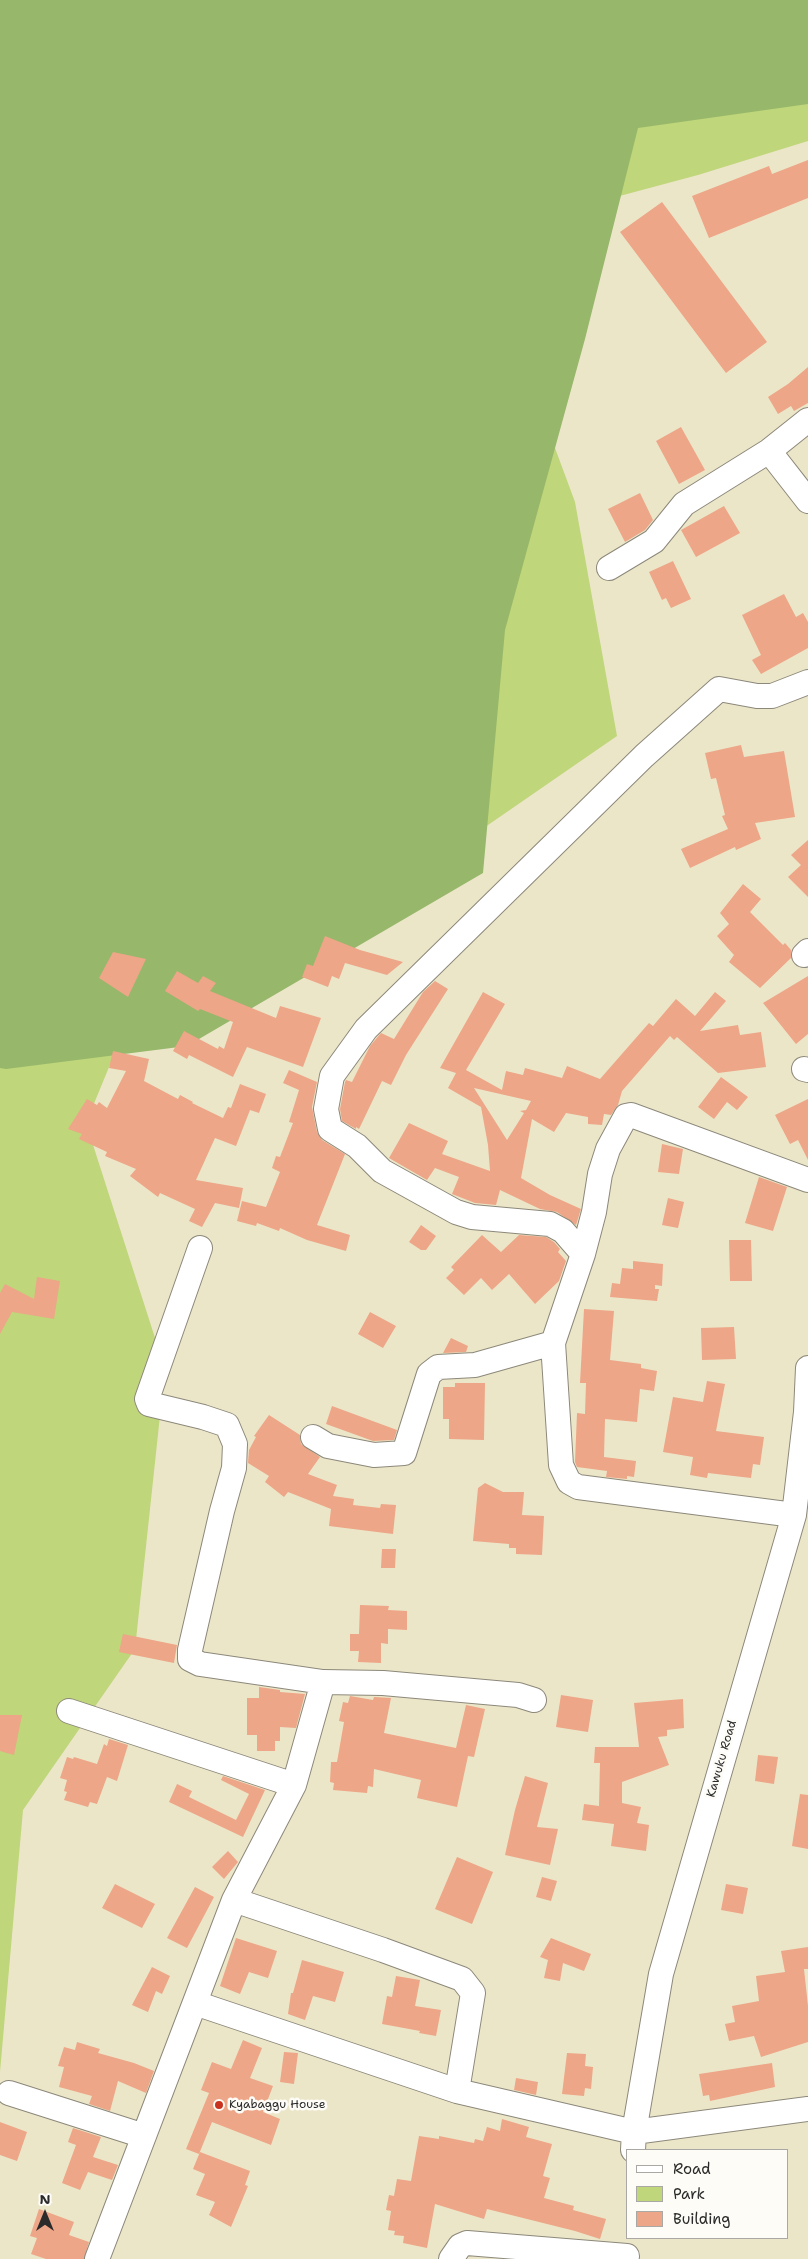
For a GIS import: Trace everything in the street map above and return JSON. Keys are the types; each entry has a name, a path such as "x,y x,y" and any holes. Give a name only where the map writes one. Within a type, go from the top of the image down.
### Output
{"street":[{"path":"609,568 654,541 684,504 769,451 808,420"},
{"path":"769,451 808,502"},
{"path":"583,1254 563,1231 550,1224 472,1217 456,1212 382,1171 357,1146 330,1129 326,1109 332,1076 366,1029 644,756 719,688 757,696 772,696 808,682"},
{"path":"794,1514 578,1488 569,1482 561,1465 552,1366 552,1343 583,1254 594,1212 600,1174 608,1149 628,1116 808,1180"},
{"path":"200,1248 146,1399 149,1404 227,1425 235,1444 234,1468 222,1511 190,1659 200,1664 324,1682 393,1684 518,1695 534,1700"},
{"path":"313,1436 328,1446 374,1454 404,1453 429,1374 438,1367 475,1365 552,1343"},
{"name":"Kawuku Road","path":"633,2141 661,1974 794,1514 806,1412 808,1368"},
{"path":"98,2259 234,1900 294,1784 324,1682"},
{"path":"70,1711 294,1784"},
{"path":"234,1900 383,1950 462,1979 473,1993 457,2091"},
{"path":"195,2003 457,2091 633,2141 808,2109"},
{"path":"9,2093 144,2136"},
{"path":"451,2259 460,2246 467,2243 627,2251"}],"green space":[{"path":"0,0 808,0 808,141 698,175 586,205 508,321 575,502 617,736 417,874 156,953 86,1123 165,1369 135,1649 23,1810 0,2072"},
{"path":"0,0 808,0 808,104 638,128 585,339 505,630 483,873 187,1046 6,1069 0,1068"}],"building":[{"path":"808,160 808,198 709,238 692,196 769,166 772,174"},
{"path":"662,202 767,342 726,373 620,232"},
{"path":"808,367 808,403 794,411 791,406 778,414 768,397 788,384"},
{"path":"681,427 705,470 679,484 656,441"},
{"path":"640,493 653,520 645,530 625,542 608,509"},
{"path":"724,506 740,533 696,557 681,530"},
{"path":"673,561 691,599 671,608 666,598 662,600 649,572"},
{"path":"784,594 796,617 803,613 808,622 808,648 761,674 752,660 761,655 742,615"},
{"path":"741,745 744,757 784,751 795,817 755,823 761,839 736,850 735,847 690,868 681,849 728,829 722,816 725,815 716,778 711,779 705,753"},
{"path":"808,840 808,897 788,877 801,865 791,855"},
{"path":"743,884 761,899 750,912 783,945 785,943 791,950 791,958 760,988 729,962 734,955 717,936 729,924 720,913"},
{"path":"325,936 360,950 403,962 387,975 345,963 339,979 332,976 328,987 302,977 307,964 313,966"},
{"path":"113,952 146,959 128,997 99,978"},
{"path":"177,971 198,983 203,976 216,983 210,991 276,1018 280,1006 321,1018 303,1067 247,1047 233,1077 189,1055 187,1059 173,1051 184,1031 218,1049 219,1046 224,1049 233,1022 200,1009 198,1011 165,991"},
{"path":"808,976 808,1034 796,1044 763,1003"},
{"path":"435,981 448,989 406,1055 391,1085 382,1081 359,1129 342,1121 340,1109 346,1080 352,1082 370,1046 381,1033 394,1039 423,992"},
{"path":"483,992 505,1004 466,1070 502,1090 506,1071 523,1075 525,1068 562,1078 567,1066 600,1079 649,1023 653,1026 676,999 695,1016 715,992 726,1001 700,1031 738,1025 740,1035 761,1032 766,1067 718,1073 677,1037 674,1040 670,1036 622,1091 618,1105 611,1115 604,1114 602,1125 588,1124 588,1117 566,1113 554,1132 532,1119 521,1178 550,1195 581,1209 576,1225 557,1212 540,1209 500,1190 496,1205 475,1203 452,1194 459,1177 435,1168 427,1180 389,1158 409,1123 448,1141 442,1154 490,1171 488,1145 481,1107 448,1088 456,1073 440,1068","holes":["474,1088 531,1101 526,1110 520,1111 524,1113 507,1140"]},
{"path":"113,1051 149,1059 144,1081 178,1099 180,1095 223,1118 228,1107 231,1108 240,1084 266,1094 259,1113 250,1110 236,1146 215,1138 196,1180 243,1188 239,1208 215,1203 202,1227 189,1221 195,1209 160,1193 158,1197 130,1176 136,1169 105,1156 107,1152 79,1139 82,1134 68,1129 87,1099 97,1105 99,1102 107,1108 126,1071 109,1068"},
{"path":"289,1070 317,1082 312,1107 317,1132 322,1140 345,1154 317,1225 350,1235 346,1251 307,1240 280,1228 279,1231 257,1223 256,1226 237,1221 242,1201 266,1207 280,1172 272,1168 276,1156 280,1157 293,1123 289,1122 299,1090 283,1083"},
{"path":"721,1077 748,1097 737,1110 727,1102 714,1119 698,1107"},
{"path":"808,1099 808,1160 798,1140 790,1144 775,1115"},
{"path":"662,1144 683,1149 679,1174 658,1172"},
{"path":"759,1177 787,1187 773,1231 745,1223"},
{"path":"668,1198 684,1202 678,1228 662,1225"},
{"path":"421,1225 436,1236 426,1250 421,1250 409,1242"},
{"path":"482,1235 501,1252 519,1235 546,1237 560,1249 558,1252 566,1261 559,1281 535,1304 509,1274 492,1290 481,1278 464,1295 446,1278 454,1270 451,1267"},
{"path":"729,1240 751,1240 752,1281 730,1281"},
{"path":"633,1261 663,1264 662,1286 655,1285 655,1289 659,1289 657,1301 610,1297 612,1283 620,1284 622,1268 633,1269"},
{"path":"37,1277 60,1281 54,1319 12,1312 0,1334 0,1293 5,1284 34,1299"},
{"path":"584,1309 614,1311 610,1360 641,1364 641,1368 657,1371 654,1391 640,1389 637,1422 605,1419 604,1457 636,1461 634,1477 627,1476 627,1479 606,1477 607,1471 577,1467 575,1462 577,1413 585,1414 586,1383 580,1383"},
{"path":"370,1312 396,1326 383,1348 358,1334"},
{"path":"734,1327 736,1359 702,1360 701,1328"},
{"path":"451,1338 468,1346 466,1352 443,1353"},
{"path":"707,1381 725,1384 716,1431 764,1437 760,1465 753,1464 751,1478 708,1473 707,1478 690,1475 693,1457 663,1452 673,1397 703,1402"},
{"path":"455,1383 485,1383 484,1440 449,1439 449,1419 443,1419 443,1387 455,1387"},
{"path":"332,1406 397,1430 394,1440 373,1441 326,1424"},
{"path":"269,1415 300,1435 301,1444 320,1457 308,1474 337,1485 333,1496 354,1499 353,1505 380,1508 381,1504 396,1505 393,1534 329,1526 331,1509 288,1492 284,1497 265,1482 269,1476 248,1463 249,1450 256,1437 254,1436"},
{"path":"485,1483 503,1492 524,1492 522,1515 544,1516 542,1555 516,1554 516,1548 509,1548 509,1544 473,1541 478,1488"},
{"path":"382,1549 396,1549 395,1568 381,1568"},
{"path":"360,1605 389,1606 388,1610 407,1611 407,1630 388,1629 388,1644 381,1643 381,1663 358,1662 359,1651 350,1651 350,1634 359,1634"},
{"path":"123,1634 177,1645 174,1663 119,1652"},
{"path":"259,1687 280,1690 280,1692 305,1694 296,1728 280,1727 280,1741 275,1741 275,1751 257,1751 257,1735 247,1735 247,1698 259,1698"},
{"path":"561,1695 593,1700 588,1732 556,1727"},
{"path":"350,1696 373,1700 374,1697 391,1698 384,1733 456,1748 466,1705 485,1709 474,1757 468,1756 457,1807 417,1798 421,1780 374,1769 373,1787 368,1786 367,1793 333,1790 334,1783 330,1782 331,1762 337,1762 344,1722 339,1721 343,1702 348,1703"},
{"path":"683,1699 684,1728 667,1730 667,1736 658,1737 669,1765 622,1782 622,1803 641,1807 637,1823 649,1825 646,1851 611,1846 614,1824 582,1820 584,1804 599,1806 600,1763 594,1763 595,1747 639,1747 634,1703"},
{"path":"0,1715 22,1715 14,1755 0,1751"},
{"path":"109,1739 128,1745 117,1781 107,1777 97,1804 90,1802 88,1807 64,1800 67,1792 64,1791 67,1780 60,1778 67,1757 73,1759 74,1757 97,1764 104,1744 107,1746"},
{"path":"758,1755 778,1757 774,1784 755,1781"},
{"path":"223,1776 265,1790 243,1837 169,1802 177,1784 192,1791 189,1797 236,1820 249,1794 221,1780"},
{"path":"525,1776 548,1783 537,1827 558,1829 550,1865 505,1855"},
{"path":"800,1794 808,1795 808,1849 792,1846"},
{"path":"228,1851 238,1862 224,1879 212,1867"},
{"path":"457,1857 493,1872 472,1924 435,1909"},
{"path":"542,1877 557,1881 551,1901 536,1897"},
{"path":"115,1884 155,1904 142,1928 102,1908"},
{"path":"726,1884 748,1888 743,1914 721,1910"},
{"path":"195,1887 214,1897 187,1948 167,1938"},
{"path":"236,1938 277,1951 268,1978 249,1972 240,1994 220,1986"},
{"path":"551,1938 591,1954 584,1971 563,1963 560,1981 544,1978 548,1960 540,1957"},
{"path":"808,1947 808,1969 804,1969 808,2006 808,2042 761,2057 754,2036 729,2041 725,2024 735,2022 732,2006 759,2001 756,1976 785,1972 781,1951"},
{"path":"302,1960 344,1972 335,2002 313,1996 305,2020 288,2014 291,1993 293,1993"},
{"path":"152,1967 170,1976 162,1994 156,1991 148,2012 132,2005"},
{"path":"396,1976 420,1980 415,2006 441,2010 436,2036 382,2024 387,1996 392,1997"},
{"path":"243,2040 262,2048 250,2078 273,2086 263,2112 280,2119 271,2145 212,2122 199,2154 186,2149 209,2093 201,2090 212,2062 231,2069"},
{"path":"77,2042 100,2049 98,2053 154,2071 146,2093 118,2081 110,2111 89,2104 92,2096 59,2087 64,2067 58,2066 64,2047 75,2050"},
{"path":"284,2052 298,2053 294,2084 280,2082"},
{"path":"567,2053 586,2054 585,2066 593,2067 591,2089 585,2088 584,2096 562,2094"},
{"path":"772,2063 775,2087 710,2101 709,2095 703,2096 699,2074"},
{"path":"516,2078 538,2082 536,2095 514,2090"},
{"path":"502,2119 529,2127 526,2137 552,2144 543,2176 550,2178 544,2198 574,2206 573,2210 606,2219 600,2239 487,2209 484,2219 435,2204 427,2248 403,2243 404,2236 394,2235 395,2231 388,2230 391,2211 386,2210 389,2195 394,2196 397,2179 411,2181 419,2136 439,2139 439,2136 474,2143 475,2139 483,2141 487,2127 500,2131"},
{"path":"0,2122 27,2132 17,2161 0,2155"},
{"path":"73,2128 101,2137 93,2157 118,2165 112,2180 88,2172 80,2190 62,2183 76,2145 68,2142"},
{"path":"200,2152 250,2171 245,2185 248,2186 231,2227 209,2215 215,2202 196,2195 205,2174 193,2169"},
{"path":"39,2209 74,2222 69,2235 89,2242 84,2259 46,2259 31,2254 37,2238 30,2236"}],"place":[{"name":"Kyabaggu House","path":"219,2105"}]}
